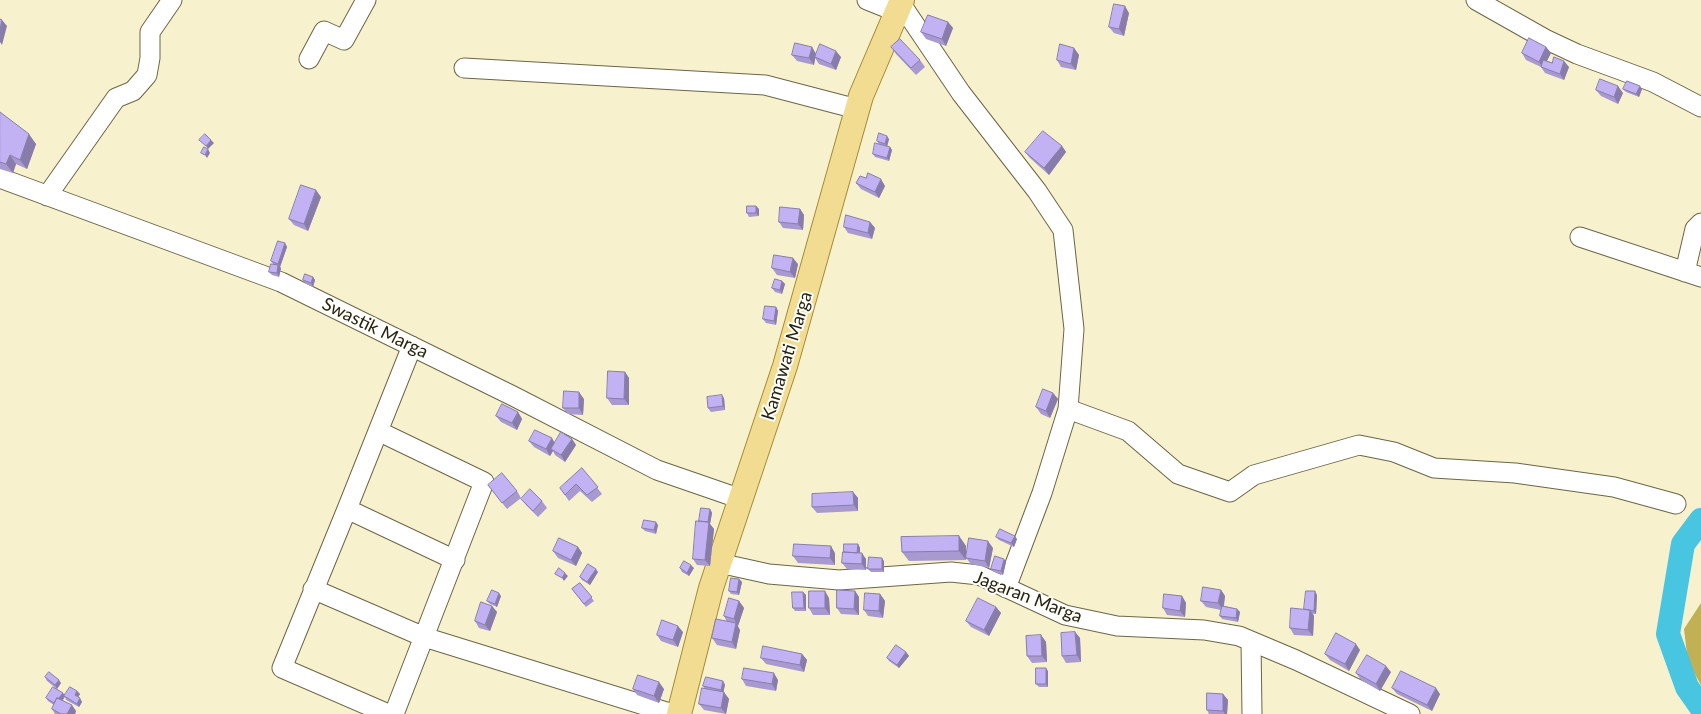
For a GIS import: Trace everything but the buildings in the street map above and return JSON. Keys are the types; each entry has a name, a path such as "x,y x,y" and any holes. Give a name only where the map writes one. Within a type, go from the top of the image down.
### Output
{"main road":[{"name":"Kamawati Marga","path":"679,714 711,588 785,366 857,108 900,5"}],"street":[{"path":"47,196 116,98 133,91 147,75 150,58 150,32 172,0"},
{"path":"309,59 324,31 344,40 366,0"},
{"path":"867,0 900,5 960,93 1037,191 1063,230 1074,329 1068,409 1042,493 1006,588"},
{"path":"1476,0 1540,37 1576,54 1653,82 1701,107"},
{"path":"464,68 765,85 857,108"},
{"name":"Swastik Marga","path":"0,178 281,282 657,470 741,499"},
{"path":"1580,237 1693,275 1695,228 1701,223"},
{"path":"388,714 282,668 412,346"},
{"path":"1068,409 1128,431 1178,474 1230,492 1254,475 1359,445 1394,452 1434,468 1515,473 1605,486 1676,504"},
{"path":"378,430 484,482 394,714"},
{"path":"347,510 455,560"},
{"name":"Jagaran Marga","path":"719,564 769,574 838,580 951,572 980,575 1065,615 1117,626 1204,630 1239,636 1296,660 1410,714"},
{"path":"313,590 424,637 673,714"},
{"path":"1252,641 1252,714"}],"shaded area":[{"path":"1701,603 1701,685 1688,662 1684,629"}],"waterway":[{"path":"1701,520 1683,544 1668,634 1687,687 1701,707"}]}
